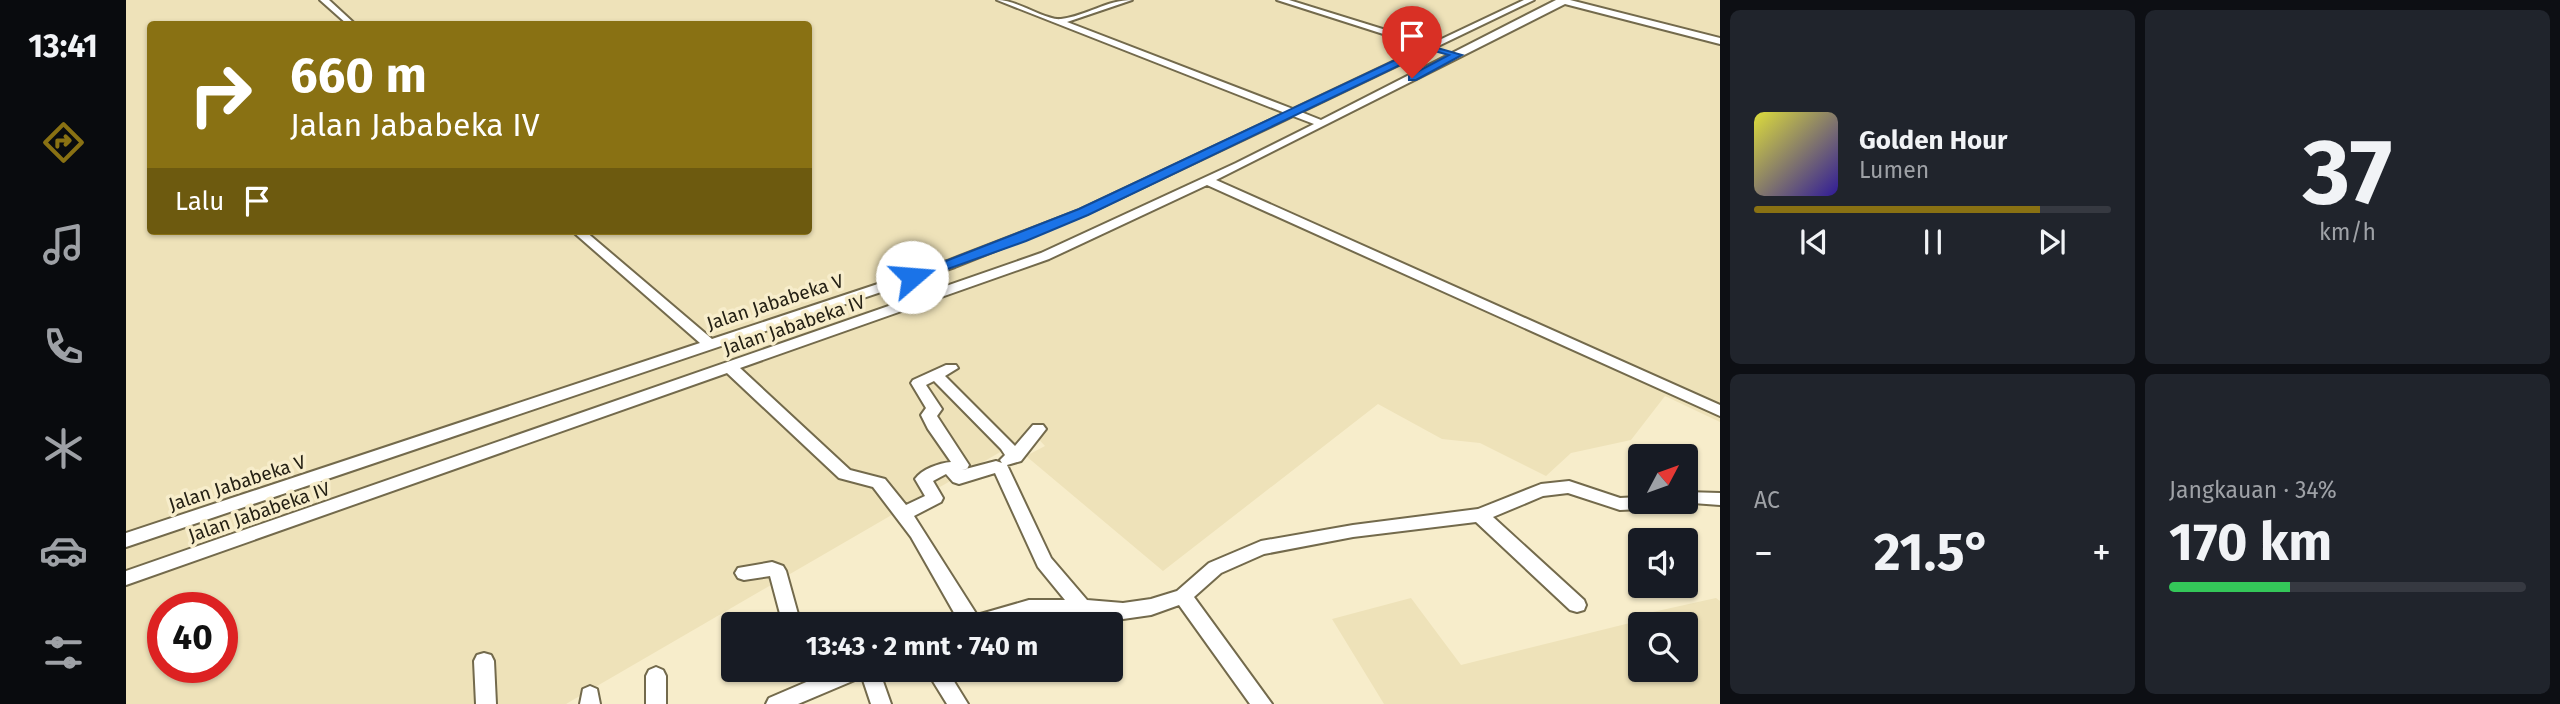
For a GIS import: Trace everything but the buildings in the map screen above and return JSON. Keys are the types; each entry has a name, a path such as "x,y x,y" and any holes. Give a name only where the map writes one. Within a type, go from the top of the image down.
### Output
{"street":[{"path":"324,0 348,21"},
{"path":"1001,0 1323,124"},
{"path":"1060,22 1128,0"},
{"path":"1281,0 1457,55"},
{"name":"Jalan Jababeka V","path":"126,540 951,264 1021,238 1083,212 1530,0"},
{"path":"1567,0 1720,38"},
{"path":"1567,0 1720,38"},
{"name":"Jalan Jababeka IV","path":"126,578 1045,256 1208,181 1567,0"},
{"path":"1208,181 1720,411"},
{"path":"583,235 709,344"},
{"path":"731,368 845,474 877,482 917,532 964,612"},
{"path":"903,514 935,498 923,479 944,468 961,465 933,425 929,415 934,409 918,384 951,368"},
{"path":"936,375 990,427 1015,457"},
{"path":"950,468 960,478 996,467 1000,462 1015,457 1038,429"},
{"path":"996,467 1002,470 1013,490 1044,562 1082,607"},
{"path":"1014,612 1029,608 1082,607 1139,610 1183,596 1215,568 1276,543 1480,514 1541,490 1563,487 1580,489 1620,505 1628,504"},
{"path":"1698,498 1720,499"},
{"path":"1480,514 1577,605"},
{"path":"744,573 772,569 777,571 788,612"},
{"path":"1183,596 1262,704"},
{"path":"484,661 486,704"},
{"path":"656,676 656,704"},
{"path":"776,704 812,682"},
{"path":"873,682 881,704"},
{"path":"944,682 958,704"}],"shaded area":[{"path":"126,0 1720,0 1720,422 1665,396 1631,440 1571,453 1546,476 1480,443 1442,439 1378,404 1163,571 1026,456 1045,446 1033,433 566,704 126,704"},
{"path":"1411,598 1461,665 1628,623 1628,682 1698,682 1698,612 1653,612 1716,598 1720,601 1720,704 1384,704 1332,619"}],"route":[{"path":"912,277 1021,238 1083,212 1431,47 1457,55 1412,78"}]}
